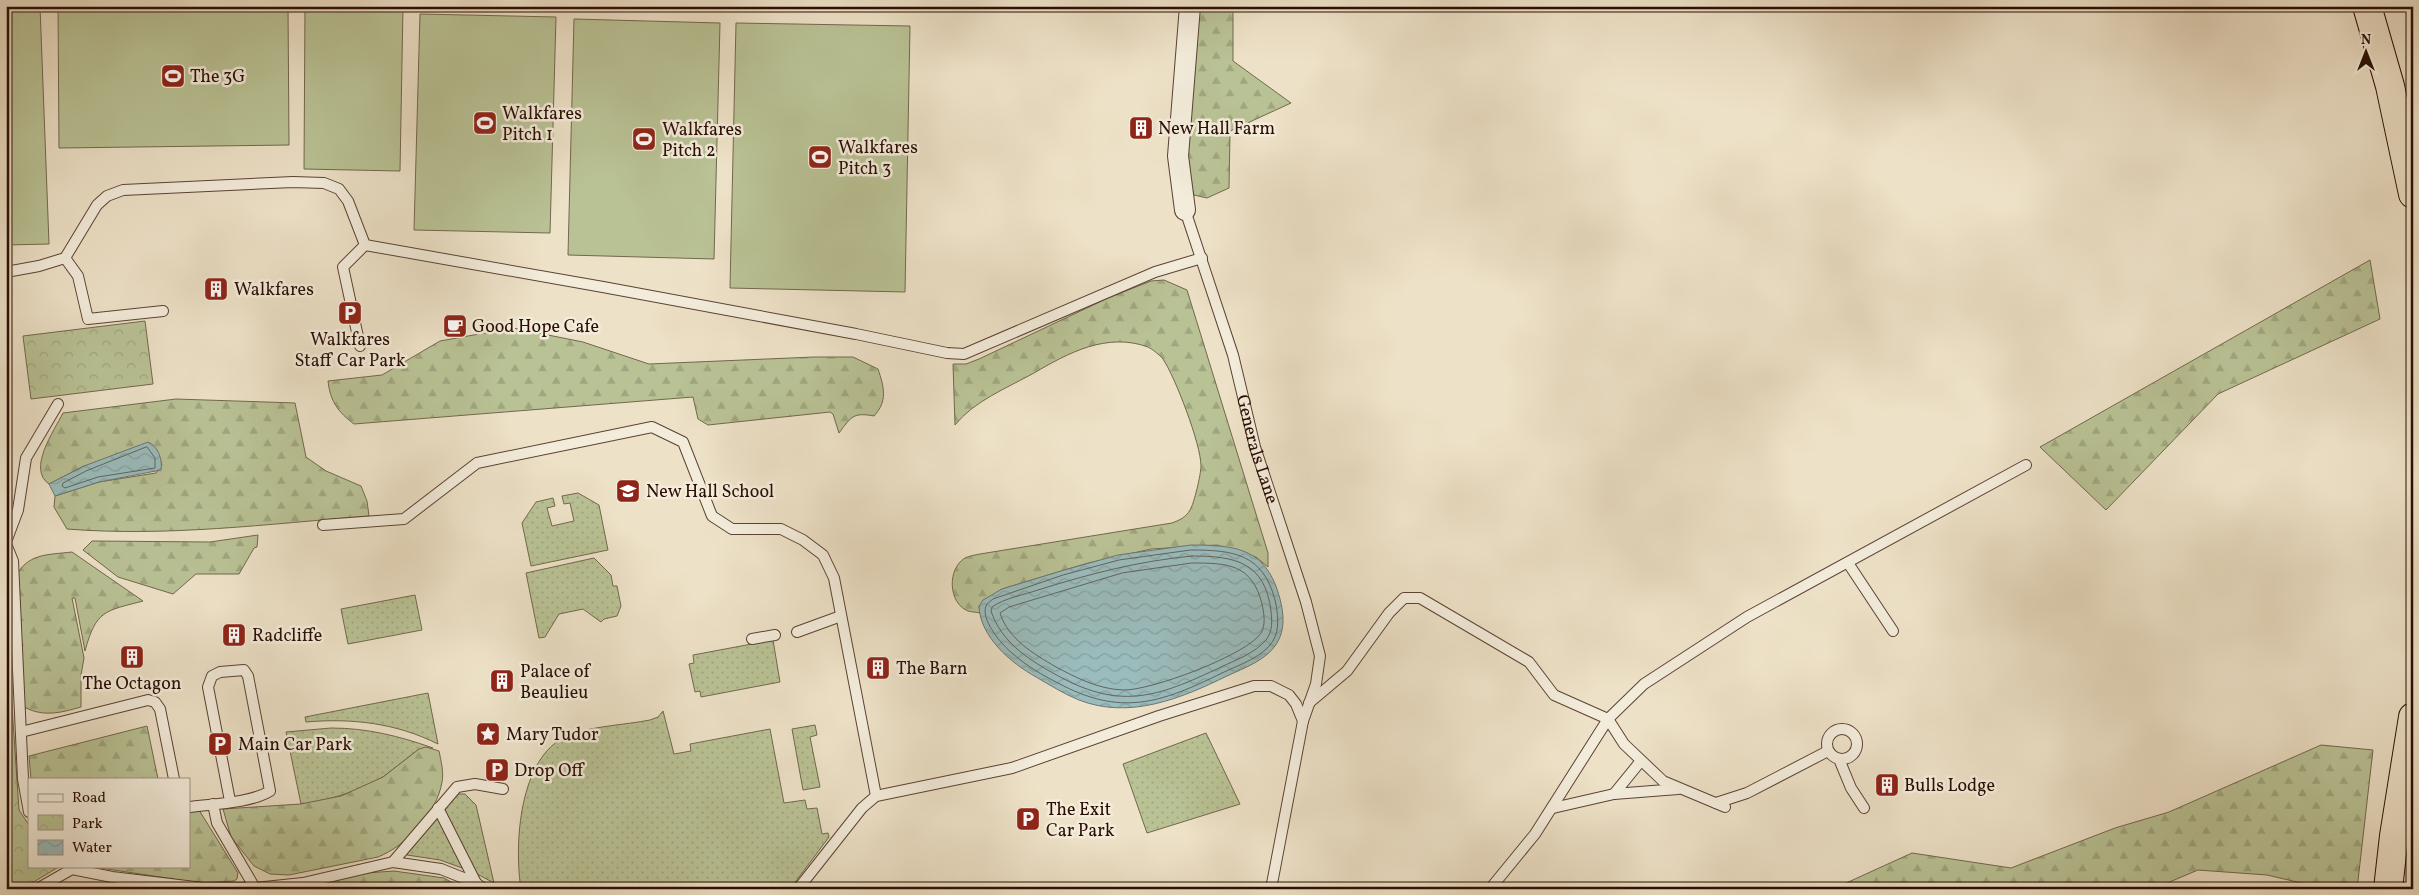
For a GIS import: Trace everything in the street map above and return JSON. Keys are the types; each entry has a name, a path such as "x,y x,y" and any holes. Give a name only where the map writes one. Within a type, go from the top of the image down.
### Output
{"highway":[{"path":"2367,6 2390,86 2413,194"},
{"path":"2388,889 2394,836 2413,717"}],"street":[{"name":"Generals Lane","path":"1185,210 1178,156 1190,6"}],"lane":[{"path":"6,272 39,266 65,258 97,205 107,196 123,190 145,188 293,182 324,183 339,189 348,201 365,246"},
{"name":"Generals Lane","path":"1185,210 1233,355 1255,447 1306,602 1320,656 1316,684 1303,721 1271,889"},
{"path":"365,246 623,290 947,353 964,354 1155,272 1202,258"},
{"path":"360,346 343,267 365,246"},
{"path":"65,258 78,276 88,319 163,311"},
{"path":"28,806 23,779 13,561 6,543 18,510 26,458 58,404"},
{"path":"323,525 404,519 477,463 652,427 683,442 712,516 732,530 781,529 803,540 823,555 834,578 876,796"},
{"path":"1490,889 1535,834 1608,719 1644,684 1747,617 2026,465"},
{"path":"1848,563 1893,631"},
{"path":"1308,704 1347,671 1388,613 1404,598 1420,598 1528,662 1554,695 1608,719 1624,744 1640,762 1663,781 1720,805 1828,751"},
{"path":"797,632 841,616"},
{"path":"752,639 775,636"},
{"path":"190,807 230,802 257,797 270,791 248,676 244,670 236,669 212,676 208,687 230,802"},
{"path":"798,889 862,808 876,796 1012,768 1159,716 1254,686 1271,686 1289,696 1296,704 1303,721"},
{"path":"22,732 148,700 155,702 160,709 174,778"},
{"path":"1828,751 1828,740 1834,731 1846,729 1851,732 1858,740 1857,749 1850,758 1839,759"},
{"path":"1828,751 1839,759 1851,788 1864,808"},
{"path":"1614,794 1640,762"},
{"path":"393,862 457,787 475,784 503,789"},
{"path":"1553,808 1614,794 1678,788"},
{"path":"213,804 217,823 255,888"},
{"path":"438,808 480,886"},
{"path":"38,889 70,868 112,877 202,888 255,888 303,882 393,862 441,869 480,886"}],"green space":[{"path":"6,6 40,6 49,244 6,245"},
{"name":"The 3G","path":"58,6 288,6 289,145 59,148"},
{"path":"305,6 403,6 400,171 304,169"},
{"path":"1198,6 1233,6 1233,61 1291,103 1230,131 1229,188 1207,198 1194,195 1186,164"},
{"name":"Walkfares Pitch 1","path":"420,14 556,17 550,233 414,230"},
{"name":"Walkfares Pitch 2","path":"574,19 720,23 714,259 568,255"},
{"name":"Walkfares Pitch 3","path":"736,23 910,26 905,292 730,288"},
{"path":"2370,260 2380,319 2218,394 2106,510 2040,447"},
{"path":"1164,280 1187,290 1268,553 1268,567 1256,557 1217,545 1151,549 1088,563 1002,589 979,606 980,613 968,611 961,607 952,586 955,570 965,558 1172,523 1187,515 1192,507 1201,470 1197,443 1168,368 1162,357 1148,347 1133,343 1103,343 1074,352 981,402 955,425 953,364 966,364 979,359 1108,298 1151,281"},
{"path":"145,321 153,384 31,399 23,336"},
{"path":"513,328 583,342 649,364 853,357 878,369 884,394 881,405 874,416 857,415 839,433 833,414 830,412 708,425 698,419 693,397 354,424 343,415 333,400 328,381 382,375 440,341"},
{"path":"176,399 295,403 306,457 326,471 361,486 367,501 369,516 180,531 67,529 54,507 55,496 99,482 156,473 162,465 157,450 84,466 49,484 43,477 41,460 49,439 63,413"},
{"path":"578,493 599,505 608,550 531,566 522,523 536,502 553,498 555,506 547,508 552,526 574,521 570,503 564,504 562,496"},
{"path":"258,535 257,547 254,548 239,574 196,574 173,594 118,577 83,550 92,541 210,542"},
{"path":"72,552 143,601 119,607 104,614 93,627 85,651 75,598 72,598 84,658 81,675 81,707 51,713 36,712 21,705 15,578 25,564 32,560 46,555"},
{"path":"594,558 611,575 613,586 617,586 621,606 617,616 604,619 601,622 583,609 559,614 545,637 539,638 526,573"},
{"path":"415,595 422,630 348,644 341,609"},
{"path":"6,617 19,810 28,824 28,868 57,868 22,889 6,889"},
{"path":"773,640 780,682 701,697 700,691 695,692 689,664 694,663 693,655"},
{"path":"428,693 438,744 406,731 374,724 340,721 306,722 305,717"},
{"path":"663,711 674,754 691,751 690,744 770,729 784,803 805,800 807,809 817,808 822,834 828,833 829,837 790,889 521,889 518,849 523,804 539,762 551,747 567,736 597,728 650,720 658,717"},
{"path":"815,725 817,735 810,737 820,787 803,790 792,729"},
{"path":"147,726 158,778 31,778 29,756"},
{"path":"331,728 357,729 383,734 433,748 419,749 383,777 363,788 320,802 301,804 286,732"},
{"path":"1206,733 1240,804 1147,833 1123,764"},
{"path":"2321,745 2373,750 2357,889 2327,889 2267,875 2198,870 2153,889 1833,889 1912,853 2011,868 2115,828 2169,812"},
{"path":"426,747 439,751 443,774 439,794 419,827 389,852 378,857 289,875 270,874 254,866 231,837 223,809 301,804 341,796 383,777 419,749"},
{"path":"458,794 465,794 476,805 494,883 477,874 444,809"},
{"path":"199,810 238,873 237,879 234,881 200,883 100,868 190,868 190,811"},
{"path":"437,816 465,869 440,860 407,855 409,849"},
{"path":"394,871 444,878 463,889 295,889 366,873"},
{"path":"79,885 143,889 56,889"}],"water":[{"path":"148,442 155,447 159,454 161,470 99,482 55,496 49,484 84,466"},
{"path":"1191,545 1223,546 1248,553 1259,560 1267,569 1274,582 1283,616 1280,638 1273,649 1248,667 1192,692 1174,699 1136,707 1098,706 1062,692 1026,671 998,648 985,628 979,606 983,600 1002,589 1118,555"}],"place":[{"name":"The 3G","path":"173,76"},
{"name":"Walkfares Pitch 1","path":"485,123"},
{"name":"New Hall Farm","path":"1141,128"},
{"name":"Walkfares Pitch 2","path":"644,139"},
{"name":"Walkfares Pitch 3","path":"820,157"},
{"name":"Walkfares","path":"216,289"},
{"name":"Walkfares Staff Car Park","path":"350,313"},
{"name":"Good Hope Cafe","path":"455,326"},
{"name":"New Hall School","path":"628,491"},
{"name":"Radcliffe","path":"234,635"},
{"name":"The Octagon","path":"132,657"},
{"name":"The Barn","path":"878,668"},
{"name":"Palace of Beaulieu","path":"502,681"},
{"name":"Mary Tudor","path":"488,734"},
{"name":"Main Car Park","path":"220,744"},
{"name":"Drop Off","path":"497,770"},
{"name":"Bulls Lodge","path":"1887,785"},
{"name":"The Exit Car Park","path":"1028,819"}]}
